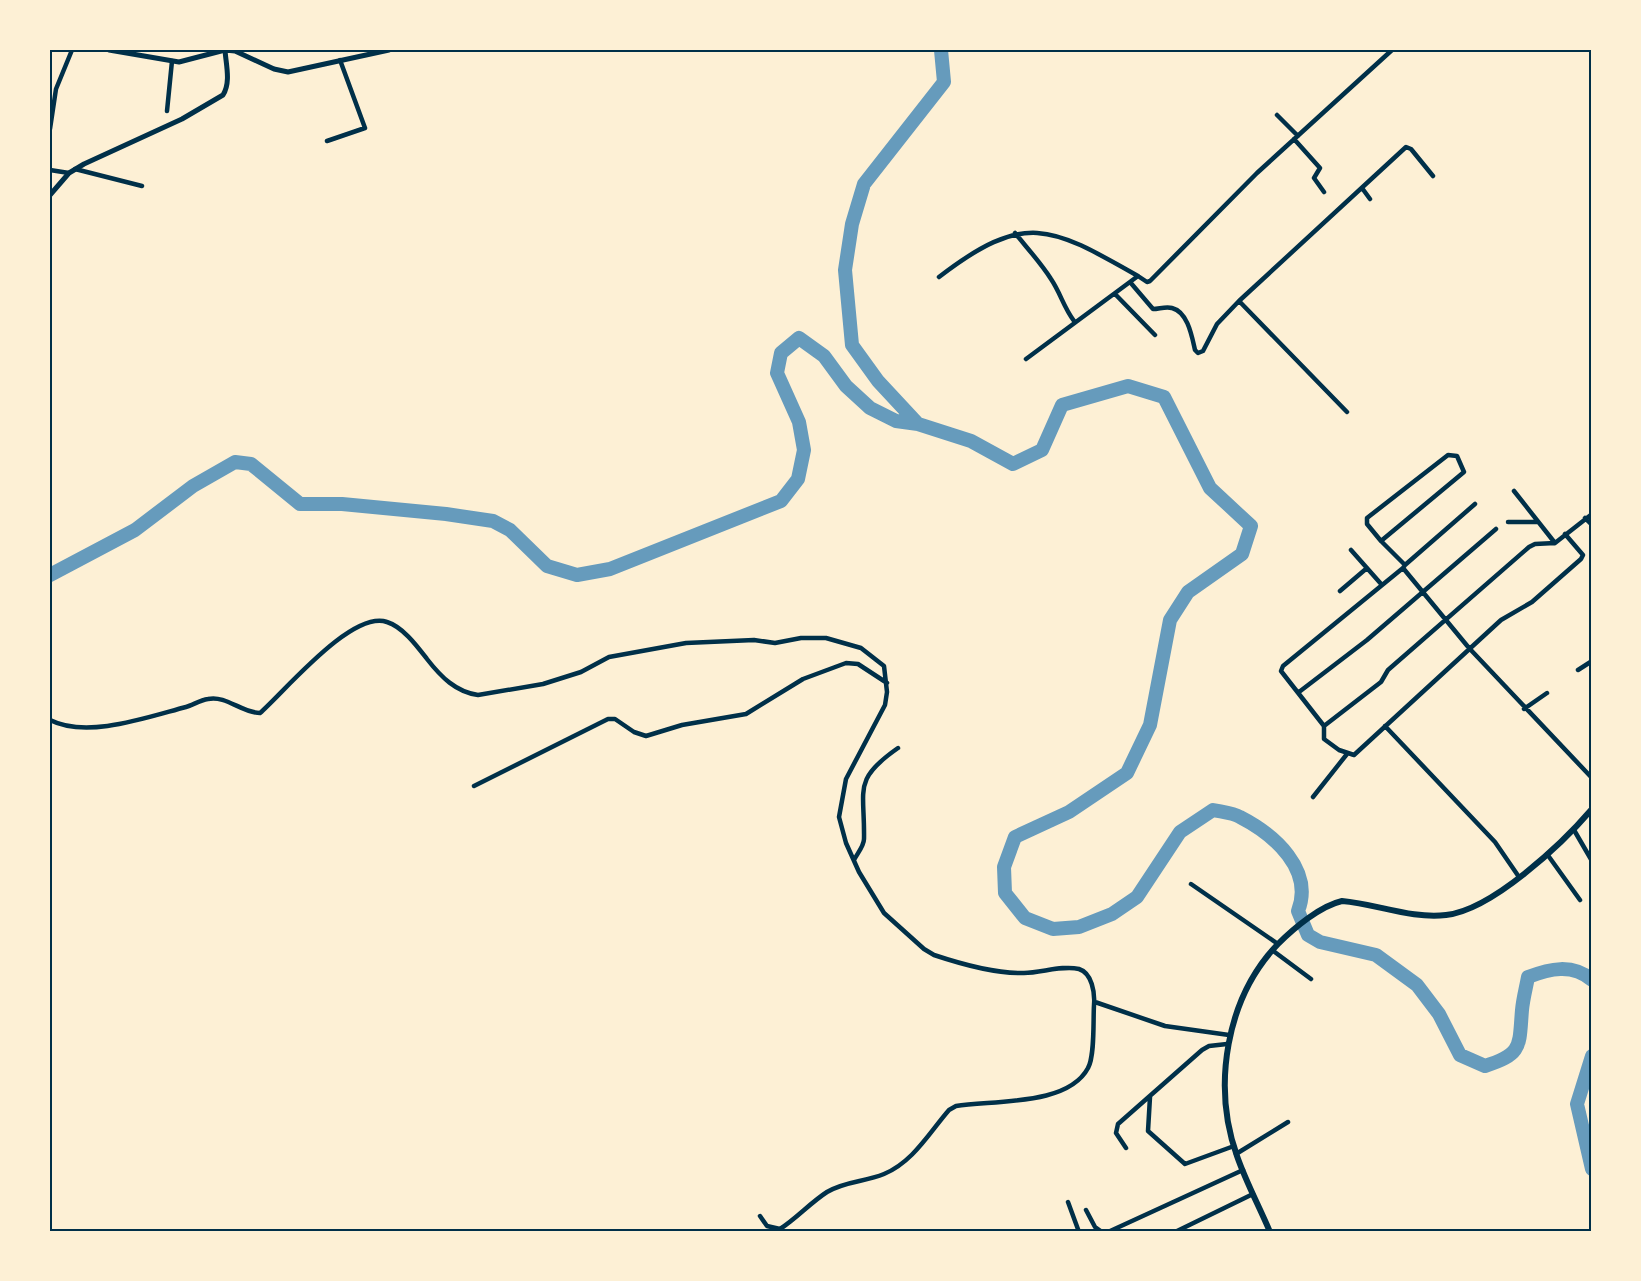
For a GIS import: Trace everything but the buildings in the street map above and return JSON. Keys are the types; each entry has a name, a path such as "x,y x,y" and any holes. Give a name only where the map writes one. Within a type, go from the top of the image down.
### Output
{"main road":[{"path":"1270,1232 1236,1154 1226,1083 1229,1035 1247,989 1272,950 1287,935 1318,913 1333,903 1342,901 1425,916 1465,912 1519,877 1574,830 1592,809"}],"street":[{"path":"50,129 56,89 72,50"},
{"path":"109,50 172,62 188,61 225,50 244,53 274,69 288,72 389,50"},
{"path":"50,195 72,171 216,101 227,89 225,50"},
{"path":"939,277 986,243 1028,231 1053,234 1074,242 1147,282 1296,137 1391,50"},
{"path":"327,141 365,128 340,60"},
{"path":"167,111 172,62"},
{"path":"1277,115 1320,168 1314,178 1324,192"},
{"path":"1130,282 1153,309 1172,307 1179,312 1187,322 1195,350 1198,353 1203,351 1217,324 1239,300 1406,147 1411,149 1433,176"},
{"path":"50,170 72,171 142,186"},
{"path":"1362,188 1370,199"},
{"path":"1015,233 1050,277 1059,292 1060,302 1074,321"},
{"path":"1026,359 1074,321 1138,276"},
{"path":"1115,294 1155,335"},
{"path":"1239,300 1347,412"},
{"path":"1381,541 1464,472 1457,456 1448,455 1367,518 1367,524 1469,648 1524,709 1592,778"},
{"path":"1514,491 1555,543"},
{"path":"1475,504 1404,567 1283,666 1281,671 1324,726 1324,739 1347,754 1354,755 1362,751 1385,726 1469,648 1501,620 1532,602 1583,557 1565,534"},
{"path":"1324,726 1381,682 1388,670 1529,548 1535,544 1555,543 1592,514"},
{"path":"1586,518 1592,525"},
{"path":"1508,522 1538,522"},
{"path":"1299,692 1424,592 1496,529"},
{"path":"1352,550 1382,585"},
{"path":"1340,591 1367,568"},
{"path":"50,720 67,725 111,726 188,707 207,699 220,699 250,713 260,713 331,644 354,627 381,621 389,622 400,630 444,679 468,693 478,695 543,684 581,672 609,657 663,646 754,640 775,643 801,638 826,638 861,648 884,666 887,683 885,705 855,758 846,779 841,801 839,817 854,860 884,913 924,949 957,962 1011,973 1080,969 1090,978 1095,1002 1089,1067 1071,1088 1034,1098 956,1106 949,1110 912,1154 896,1168 882,1175 847,1182 826,1193 780,1229 767,1226 760,1216"},
{"path":"1578,670 1592,661"},
{"path":"474,786 608,719 615,718 634,732 646,736 682,725 746,714 803,679 846,663 858,664 887,683"},
{"path":"1524,709 1547,693"},
{"path":"1385,726 1495,842 1519,877"},
{"path":"854,860 864,839 862,828 864,784 875,765 898,748"},
{"path":"1313,797 1347,754"},
{"path":"1574,830 1592,861"},
{"path":"1547,854 1580,900"},
{"path":"1191,884 1278,944"},
{"path":"1272,950 1311,979"},
{"path":"1095,1002 1165,1026 1229,1035"},
{"path":"1126,1148 1116,1133 1118,1124 1202,1050 1209,1046 1227,1044"},
{"path":"1150,1097 1148,1131 1185,1164 1234,1146"},
{"path":"1236,1154 1288,1122"},
{"path":"1108,1232 1243,1170"},
{"path":"1175,1232 1253,1194"},
{"path":"1068,1202 1079,1232"},
{"path":"1086,1210 1095,1227 1102,1232"}],"waterway":[{"path":"941,50 944,82 864,184 852,224 845,270 852,345 878,381 918,424 971,441 1013,464 1042,450 1062,405 1128,386 1164,397 1210,488 1251,526 1242,554 1188,592 1170,620 1150,725 1127,773 1069,812 1015,837 1004,867 1005,893 1025,918 1053,929 1079,927 1112,914 1137,897 1180,832 1213,810 1240,817 1266,834 1288,855 1301,882 1302,896 1298,911 1308,935 1320,942 1376,955 1417,985 1439,1014 1460,1055 1485,1066 1513,1052 1519,1040 1522,1006 1528,977 1552,970 1568,969 1577,971 1592,980"},
{"path":"50,575 135,530 193,486 235,462 251,464 300,504 342,504 493,521 510,530 547,566 577,575 610,569 781,501 798,479 804,450 799,422 777,373 781,353 799,338 824,356 846,386 870,408 896,421 918,424"},
{"path":"1592,1056 1577,1104 1592,1169"}]}
